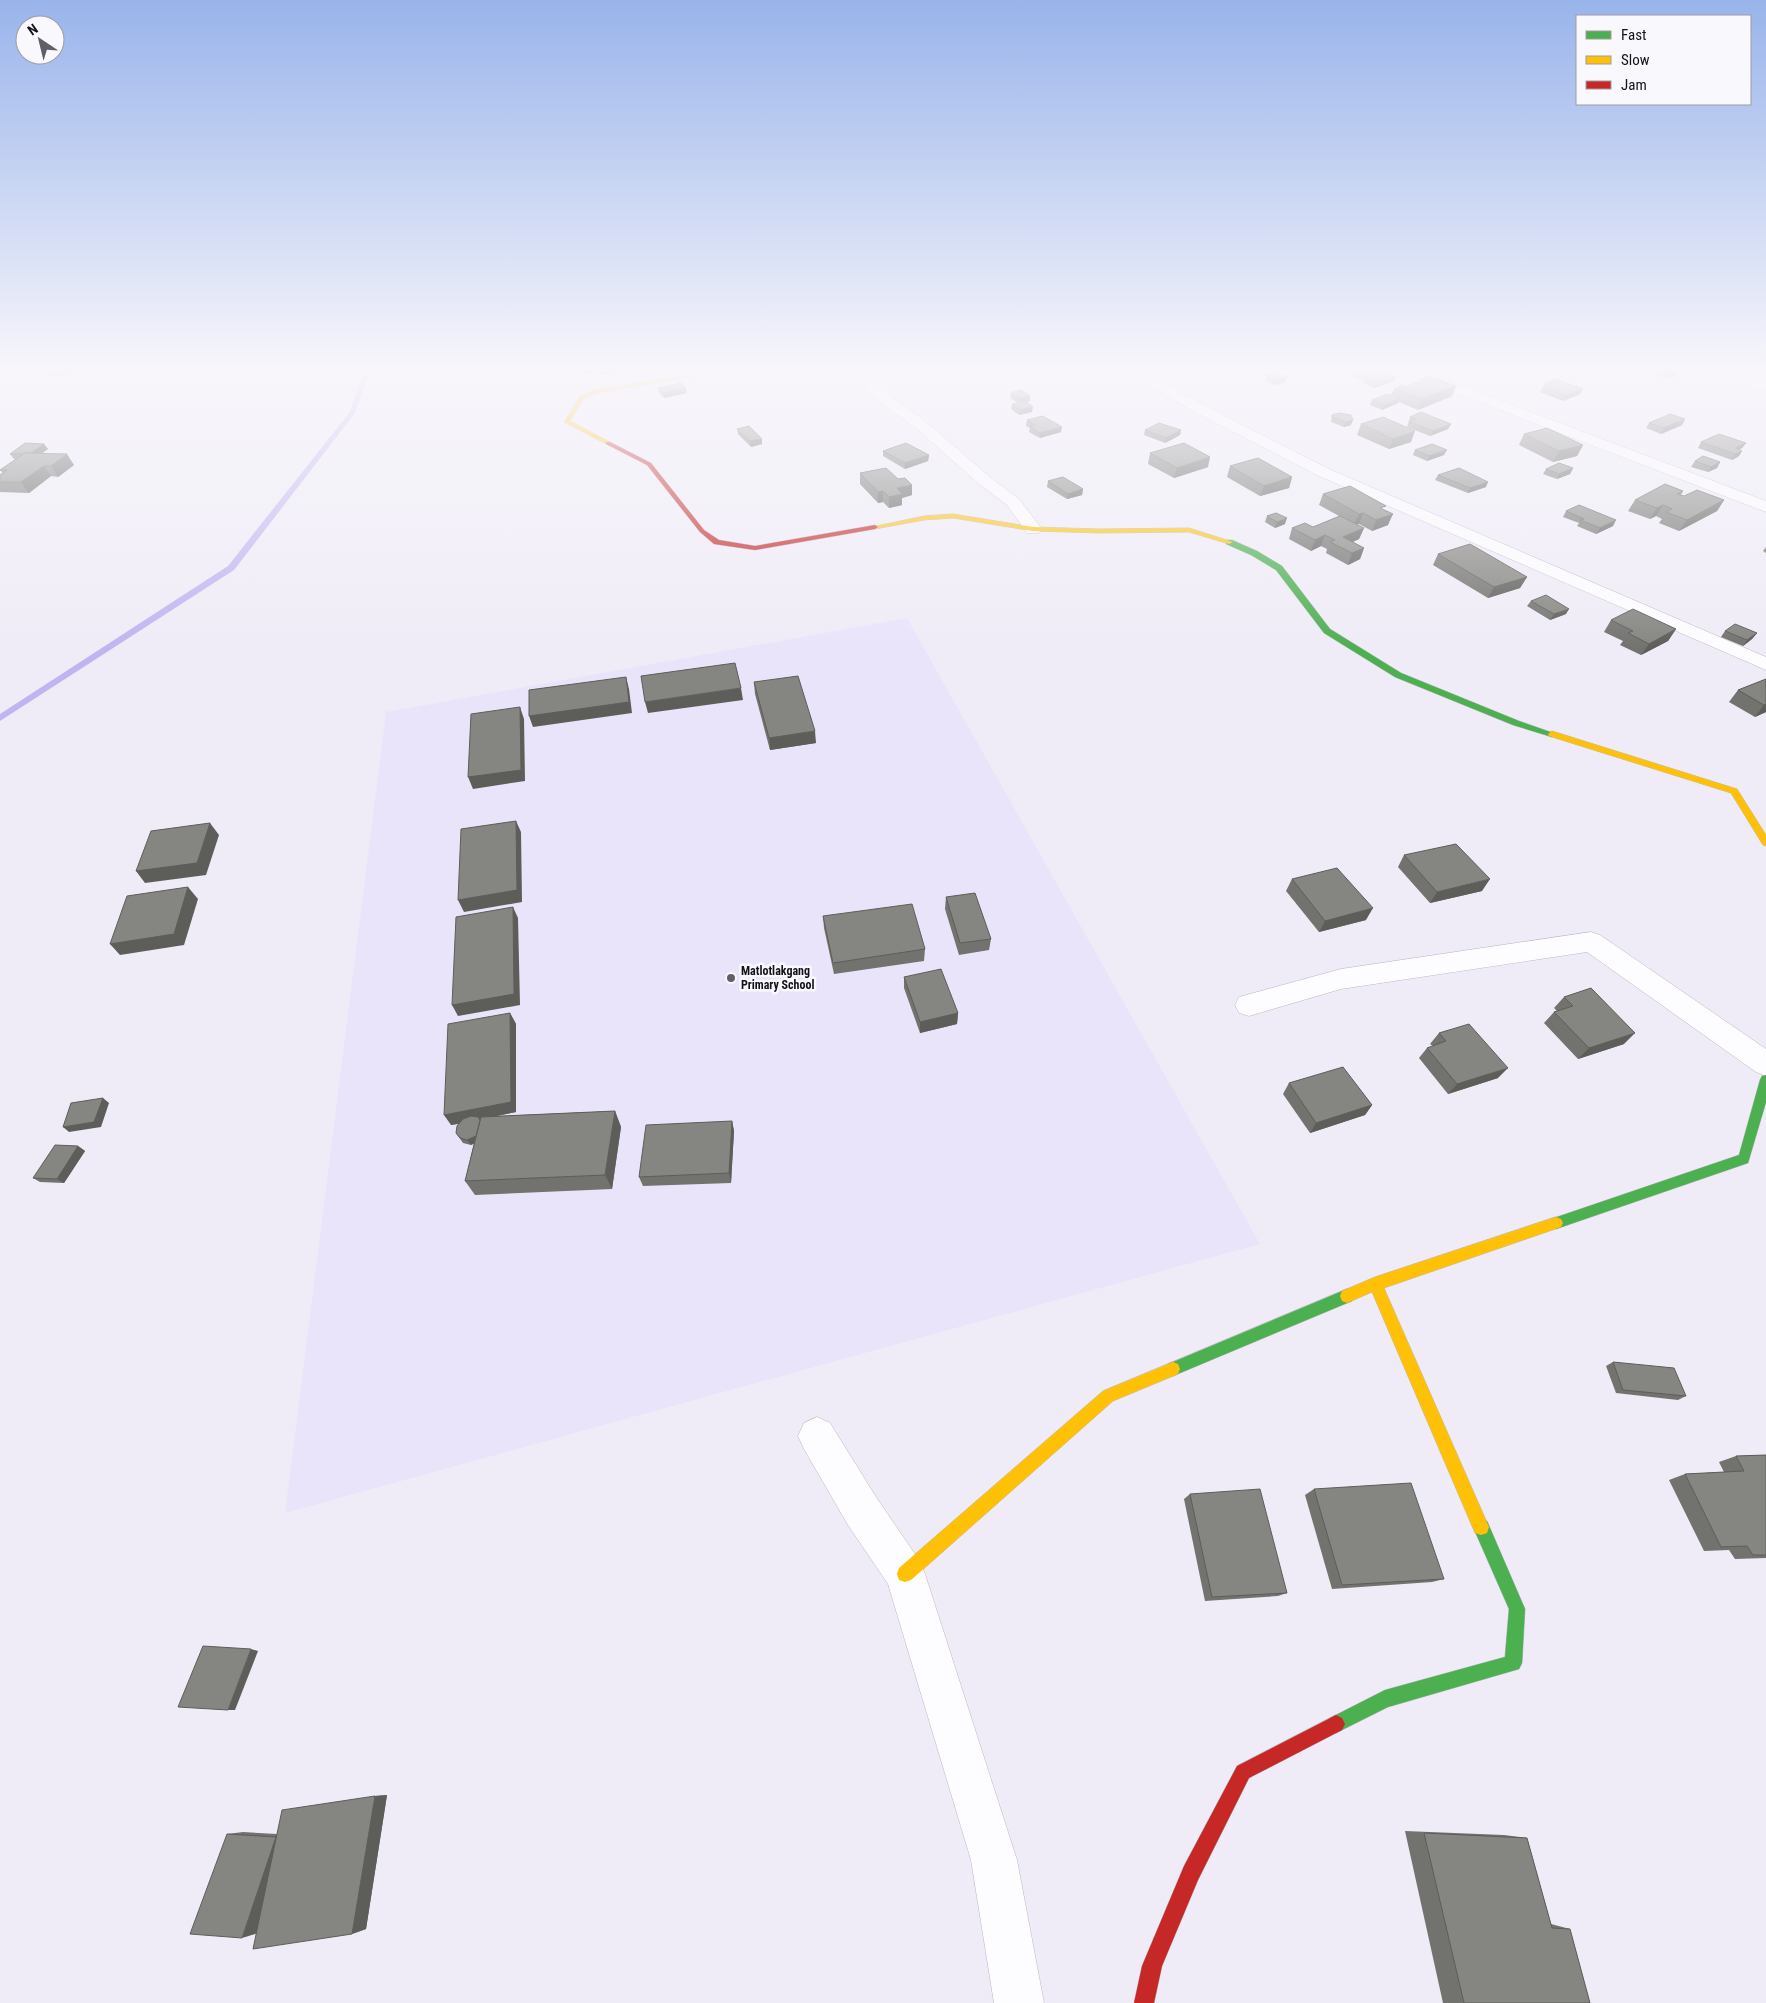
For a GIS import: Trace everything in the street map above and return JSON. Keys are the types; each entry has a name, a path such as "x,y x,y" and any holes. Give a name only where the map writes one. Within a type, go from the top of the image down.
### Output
{"street":[{"path":"647,462 702,531 717,542 755,548 924,518 953,516 1033,529 1100,531 1189,530 1230,543 1254,553 1279,568 1328,631 1398,675 1516,723 1734,791 1766,843"},
{"path":"964,462 1013,502 1033,529"},
{"path":"1304,462 1766,664"},
{"path":"1651,462 1766,507"},
{"path":"1249,1005 1342,978 1591,942 1766,1064"},
{"path":"905,1574 1108,1396 1375,1284 1744,1159 1766,1080"},
{"path":"1144,2003 1152,1966 1184,1890 1243,1772 1385,1699 1513,1663 1517,1609 1375,1284"},
{"path":"817,1436 862,1511 905,1574 994,1860 1019,2003"}],"shaded area":[{"name":"Matlotlakgang Primary School","path":"907,618 1260,1244 285,1513 386,712"}],"building":[{"path":"11,462 56,462 51,466 44,466 21,482 0,482 0,475 7,470 0,470"},
{"path":"1167,462 1194,462 1177,468"},
{"path":"1242,462 1266,462 1292,477 1264,486 1230,466"},
{"path":"1699,462 1719,462 1711,467"},
{"path":"1559,463 1573,468 1559,474 1546,469"},
{"path":"886,468 898,479 905,478 912,485 897,488 902,494 889,497 883,491 878,492 860,473"},
{"path":"1459,468 1488,482 1470,488 1438,475"},
{"path":"1063,477 1083,489 1068,494 1048,481"},
{"path":"1665,484 1683,491 1677,494 1684,496 1697,490 1724,500 1687,520 1666,512 1672,509 1663,505 1657,508 1635,500"},
{"path":"1350,486 1386,506 1380,508 1393,514 1376,520 1363,513 1359,514 1323,494"},
{"path":"1579,505 1616,520 1600,528 1580,520 1584,519 1566,511"},
{"path":"1276,513 1287,518 1277,522 1267,516"},
{"path":"1340,516 1364,528 1343,537 1364,548 1352,553 1330,542 1335,540 1325,535 1315,540 1292,528 1305,523 1313,527"},
{"path":"1470,544 1527,577 1494,587 1438,554"},
{"path":"1546,595 1569,609 1554,614 1531,601"},
{"path":"1633,609 1676,629 1649,644 1628,633 1633,631 1611,620"},
{"path":"1735,624 1757,633 1747,640 1725,631"},
{"path":"735,663 741,688 645,702 641,676"},
{"path":"798,676 815,731 769,738 754,682"},
{"path":"626,677 629,702 529,716 529,690"},
{"path":"1766,679 1766,704 1764,705 1738,690"},
{"path":"520,707 521,770 468,777 471,714"},
{"path":"516,821 517,890 458,900 461,829"},
{"path":"210,823 197,863 136,871 151,831"},
{"path":"1456,844 1490,879 1437,892 1404,855"},
{"path":"1337,868 1373,908 1325,921 1292,879"},
{"path":"188,887 174,934 110,944 127,896"},
{"path":"975,893 991,939 960,943 946,897"},
{"path":"912,904 925,949 833,963 823,916"},
{"path":"513,907 514,994 452,1005 456,917"},
{"path":"941,969 958,1013 920,1022 904,977"},
{"path":"1591,988 1635,1033 1589,1048 1554,1012 1573,1006 1564,997"},
{"path":"510,1013 511,1102 444,1115 448,1024"},
{"path":"1469,1024 1508,1068 1457,1084 1427,1048 1446,1041 1439,1033"},
{"path":"1343,1067 1372,1105 1316,1123 1289,1083"},
{"path":"103,1098 94,1122 63,1127 71,1103"},
{"path":"615,1111 605,1175 465,1181 481,1117"},
{"path":"471,1116 478,1117 480,1120 476,1136 467,1140 460,1138 456,1133 457,1126 463,1119"},
{"path":"732,1121 729,1173 639,1177 646,1125"},
{"path":"55,1145 78,1146 57,1179 33,1178"},
{"path":"1613,1362 1674,1368 1686,1396 1623,1390"},
{"path":"1766,1455 1766,1555 1753,1555 1747,1546 1721,1547 1685,1474 1744,1471 1736,1456"},
{"path":"1411,1483 1444,1579 1342,1585 1314,1489"},
{"path":"1260,1489 1287,1593 1212,1597 1190,1494"},
{"path":"203,1646 251,1649 228,1710 178,1707"},
{"path":"375,1796 352,1934 253,1949 282,1810"},
{"path":"1424,1833 1527,1838 1552,1928 1570,1929 1590,2003 1464,2003"},
{"path":"227,1834 276,1837 242,1938 190,1934"}],"waterway":[{"path":"0,718 231,568 313,462"}],"traffic: fast":[{"path":"1229,542 1254,553 1279,568 1327,631 1398,675 1516,723 1552,734"},
{"path":"1556,1223 1744,1159 1766,1080"},
{"path":"1173,1369 1347,1296"},
{"path":"1336,1724 1385,1699 1513,1663 1517,1609 1481,1527"}],"traffic: slow":[{"path":"875,527 924,518 953,516 1033,529 1100,531 1189,530 1229,542"},
{"path":"1552,734 1734,791 1766,843"},
{"path":"1347,1296 1375,1284 1556,1223"},
{"path":"1375,1284 1481,1527"},
{"path":"905,1574 1108,1396 1173,1369"}],"traffic: jam":[{"path":"646,462 702,531 717,542 755,548 875,527"},
{"path":"1144,2003 1152,1966 1191,1873 1243,1772 1336,1724"}],"place":[{"name":"Matlotlakgang Primary School","path":"731,978"}]}
